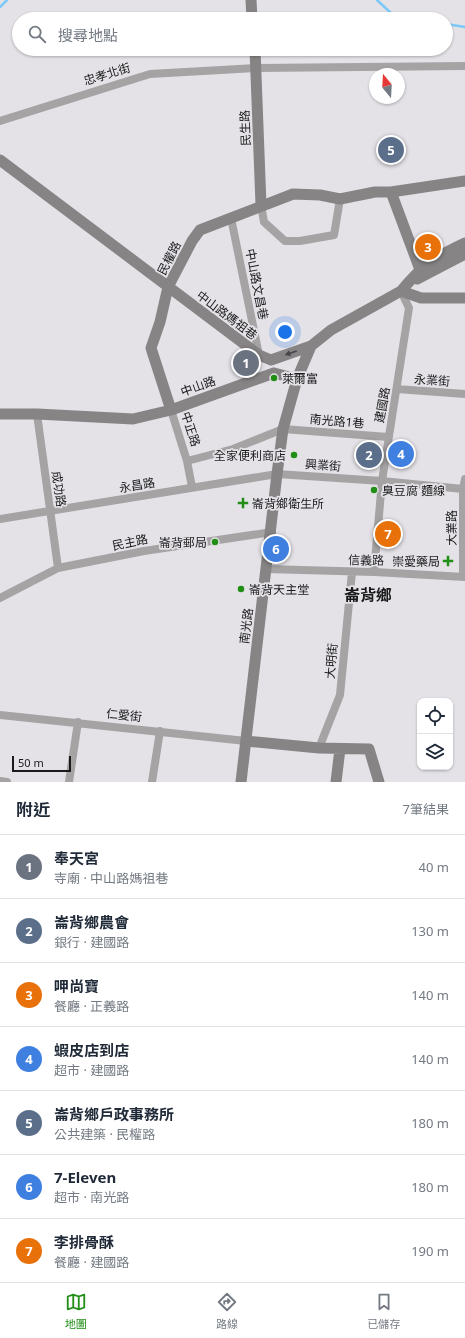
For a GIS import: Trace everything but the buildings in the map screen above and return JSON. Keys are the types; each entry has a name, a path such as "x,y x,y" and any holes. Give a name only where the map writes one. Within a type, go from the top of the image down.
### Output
{"street":[{"path":"251,0 252,12"},
{"name":"民生路","path":"255,56 261,205"},
{"name":"忠孝北街","path":"0,121 150,74 256,68 465,66"},
{"name":"民權路","path":"0,160 168,288 192,241 200,230 261,205 293,194 320,195 340,198 375,192 391,192 465,181"},
{"path":"391,192 421,272"},
{"path":"261,205 264,222 285,241 300,241 334,235 340,198"},
{"name":"中山路文昌巷","path":"231,218 259,355"},
{"path":"297,379 274,373 271,360 311,346 331,330 401,291 434,258 465,243"},
{"path":"421,272 465,254"},
{"name":"中山路媽祖巷","path":"168,288 259,355 271,360"},
{"name":"中正路","path":"168,288 160,322 151,348 187,461 192,487"},
{"path":"401,291 422,298 465,298"},
{"name":"建國路","path":"374,572 382,481 409,308 401,291"},
{"name":"南光路","path":"241,782 266,569 272,532 283,429 297,379 311,346"},
{"name":"中山路","path":"0,414 36,414 133,419 171,410 274,373"},
{"name":"永業街","path":"397,389 465,394"},
{"name":"成功路","path":"36,414 58,568"},
{"path":"187,461 234,449 283,429"},
{"name":"南光路1巷","path":"283,429 388,437"},
{"name":"永昌路","path":"0,519 277,474"},
{"name":"興業街","path":"277,474 382,481 463,489"},
{"name":"大業路","path":"464,577 463,489 465,479"},
{"name":"民主路","path":"0,598 58,568 144,551 272,532"},
{"name":"信義路","path":"266,569 374,572 464,577"},
{"name":"大明街","path":"319,748 340,695 352,572"},
{"name":"仁愛街","path":"0,715 78,722 246,741"},
{"path":"69,782 78,722"},
{"path":"152,782 160,731"},
{"path":"246,741 319,748 369,749 379,782"},
{"path":"336,782 340,749"},
{"path":"0,781 7,782"}],"waterway":[{"path":"0,7 7,0"},
{"path":"377,0 390,12"},
{"path":"453,25 465,27"}],"place":[{"name":"崙背鄉戶政事務所","path":"391,150"},
{"name":"呷尚寶","path":"428,247"},
{"name":"奉天宮","path":"246,363"},
{"name":"萊爾富","path":"274,378"},
{"name":"蝦皮店到店","path":"401,454"},
{"name":"全家便利商店","path":"294,455"},
{"name":"崙背鄉農會","path":"369,455"},
{"name":"臭豆腐 麵線","path":"374,490"},
{"name":"崙背鄉衛生所","path":"243,503"},
{"name":"李排骨酥","path":"388,534"},
{"name":"崙背郵局","path":"215,542"},
{"name":"7-Eleven","path":"276,549"},
{"name":"崇愛藥局","path":"448,561"},
{"name":"崙背天主堂","path":"241,589"}],"district":[{"name":"崙背鄉","path":"368,595"}]}
